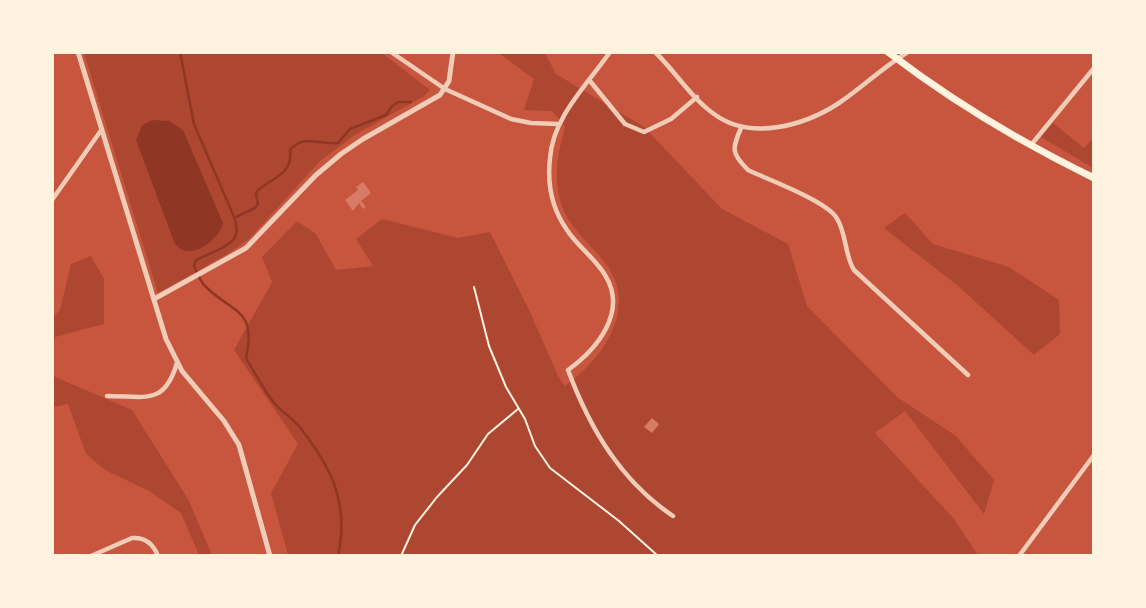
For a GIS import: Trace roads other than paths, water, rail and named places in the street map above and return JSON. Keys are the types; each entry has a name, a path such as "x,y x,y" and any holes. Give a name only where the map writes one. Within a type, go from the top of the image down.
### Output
{"main road":[{"path":"888,52 948,94 1031,145 1094,178"}],"street":[{"path":"78,52 166,339 177,363 224,421 239,445 270,555"},
{"path":"391,52 445,89 511,118 531,123 558,124"},
{"path":"154,299 204,273 252,243 316,175 351,146 435,100 445,89 453,52"},
{"path":"610,52 558,124 550,157 552,200 568,232 605,275 611,287 610,319 599,342 568,370 587,416 624,472 641,492 673,516"},
{"path":"655,52 712,113 741,128 769,128 794,123 823,111 908,52"},
{"path":"1031,145 1091,75 1094,68"},
{"path":"590,81 625,124 643,132 671,119 697,97"},
{"path":"741,128 734,145 735,156 740,162 748,170 824,206 836,218 844,235 848,260 854,270 968,375"},
{"path":"52,201 102,129"},
{"path":"107,396 156,395 166,389 172,380 177,363"},
{"path":"1018,555 1094,455"},
{"path":"91,555 132,538 151,543 158,555"}],"waterway":[{"path":"180,52 194,124 237,228 230,243 196,260 194,266 205,286 245,321 249,342 246,358 263,388 302,430 330,474 340,504 341,538 338,556"},
{"path":"236,217 255,208 258,204 258,190 285,170 289,165 290,150 295,145 306,141 338,143 350,129 386,115 398,102 411,102"}]}
